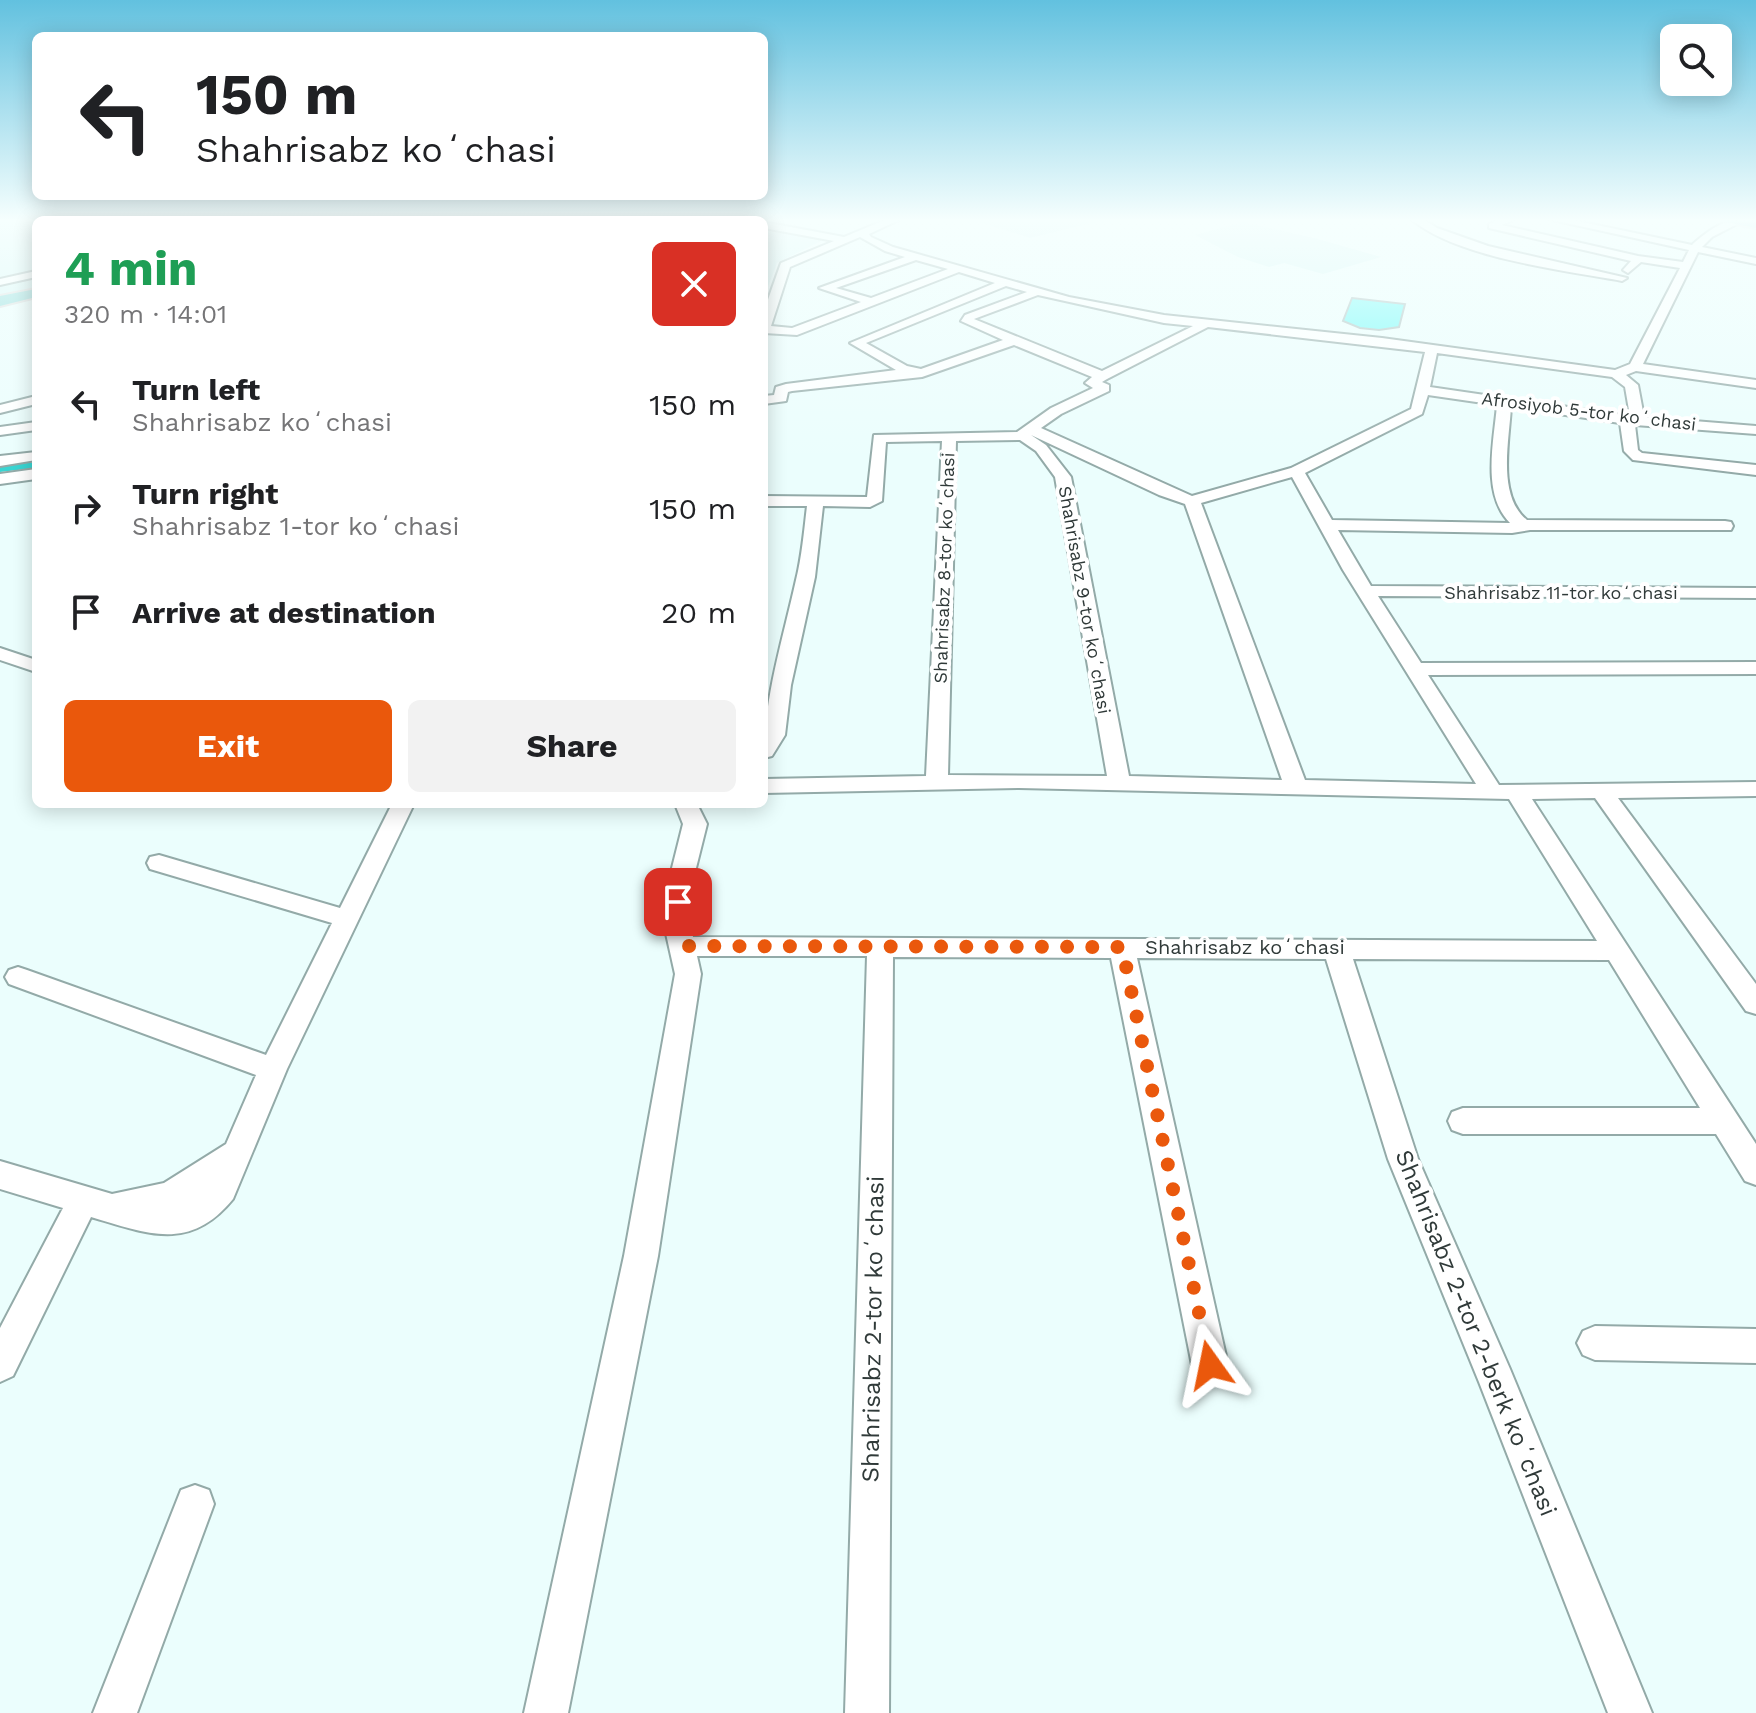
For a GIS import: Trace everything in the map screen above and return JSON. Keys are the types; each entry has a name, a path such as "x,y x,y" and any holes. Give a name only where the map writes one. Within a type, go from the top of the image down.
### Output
{"street":[{"path":"862,299 872,302"},
{"path":"768,329 793,332 880,299"},
{"path":"913,372 856,343 965,299"},
{"path":"1019,299 966,319 1102,376"},
{"path":"1070,299 1164,319 1616,374 1635,367 1754,384 1756,369"},
{"path":"1635,367 1671,299"},
{"path":"1026,432 1056,411 1104,388 1092,383 1102,376 1207,323"},
{"path":"768,400 781,398 781,390 791,387 931,371 1015,340"},
{"path":"1026,432 1192,501 1296,471 1417,411 1432,350"},
{"path":"1616,374 1631,385 1631,451 1638,457 1756,470"},
{"name":"Afrosiyob 5-tor koʻchasi","path":"1423,390 1632,420 1756,430"},
{"path":"0,409 32,401"},
{"path":"1504,402 1501,488 1510,515 1524,526"},
{"path":"0,431 32,427"},
{"name":"Shahrisabz 8-tor koʻchasi","path":"937,783 949,437 1026,432"},
{"name":"Shahrisabz 9-tor koʻchasi","path":"1026,432 1063,477 1119,783"},
{"path":"768,501 874,501 879,438 949,437"},
{"path":"0,461 32,457"},
{"path":"1296,471 1414,669 1504,791 1614,951 1756,1171"},
{"path":"0,479 32,475"},
{"path":"768,745 774,735 781,685 806,577 816,501"},
{"path":"1192,501 1296,787"},
{"path":"1328,525 1725,526"},
{"name":"Shahrisabz 11-tor koʻchasi","path":"1367,591 1756,593"},
{"path":"0,654 32,665"},
{"path":"1414,669 1756,668"},
{"path":"772,786 1119,783 1504,791 1756,789"},
{"path":"1601,791 1756,1004"},
{"path":"0,1175 169,1222 195,1215 208,1206 222,1189 273,1069 401,808"},
{"path":"546,1713 641,1256 688,974 676,920 680,884 695,824 688,808"},
{"path":"159,863 348,919"},
{"name":"Shahrisabz 2-tor koʻchasi","path":"867,1713 880,945"},
{"name":"Shahrisabz koʻchasi","path":"684,946 1614,951"},
{"path":"1122,947 1210,1365"},
{"name":"Shahrisabz 2-tor 2-berk koʻchasi","path":"1336,948 1403,1159 1497,1382 1630,1713"},
{"path":"18,977 273,1069"},
{"path":"1463,1121 1726,1121"},
{"path":"0,1364 97,1203"},
{"path":"1595,1343 1756,1346"},
{"path":"115,1713 195,1504"}],"building":[{"path":"1352,299 1405,304 1399,327 1379,330 1360,328 1343,321"}],"waterway":[{"path":"0,469 32,465"}],"route":[{"path":"678,902 676,920 684,946 1122,947 1210,1365"}]}
